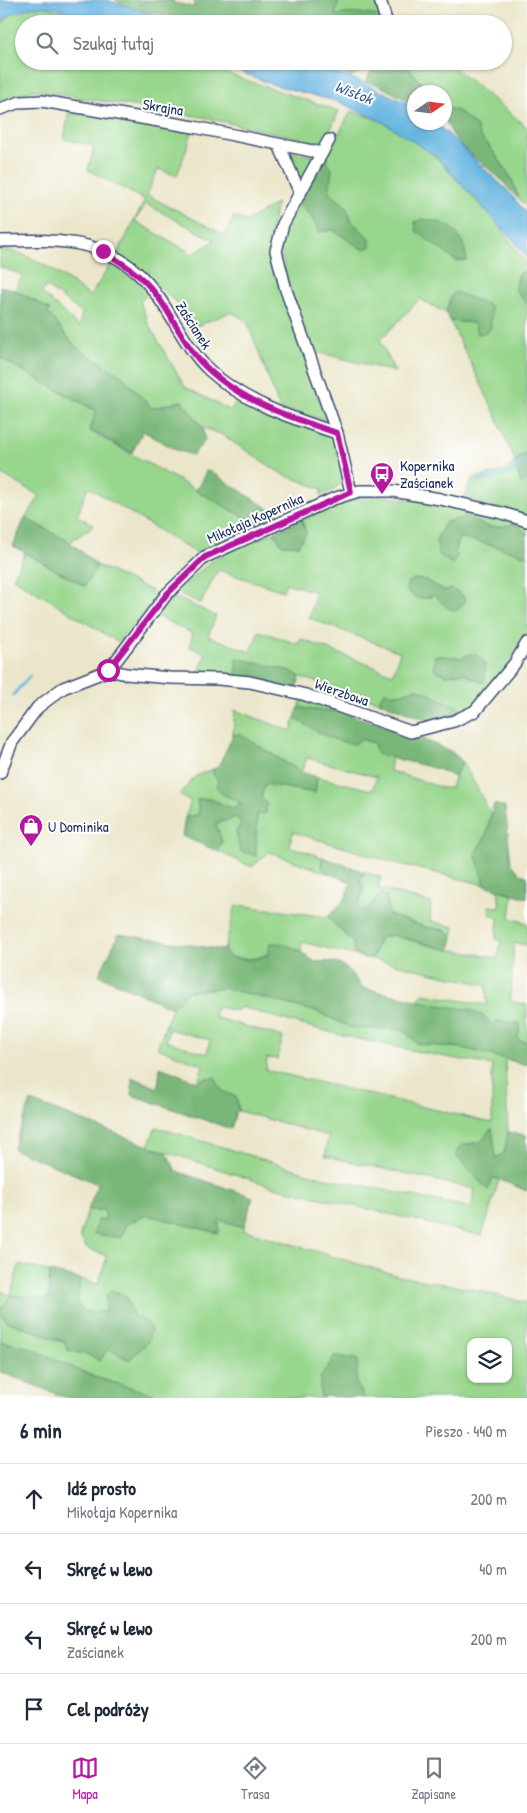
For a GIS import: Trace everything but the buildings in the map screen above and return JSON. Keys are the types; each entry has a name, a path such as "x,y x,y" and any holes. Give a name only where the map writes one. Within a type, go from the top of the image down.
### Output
{"street":[{"path":"380,0 384,15"},
{"name":"Skrajna","path":"0,109 20,102 42,101 194,127 322,154"},
{"path":"330,140 278,235 277,256 286,290 337,433 351,492"},
{"path":"279,145 300,193"},
{"name":"Zaścianek","path":"0,241 69,241 103,251 128,266 145,281 158,297 199,360 210,370 231,386 279,414 337,433"},
{"name":"Mikołaja Kopernika","path":"108,670 161,601 205,557 351,492 393,491 502,513 527,521"},
{"name":"Wierzbowa","path":"108,670 161,678 218,679 250,682 306,695 411,732 454,721 475,710 515,663 527,643"},
{"path":"0,773 12,742 38,708 63,688 108,670"}],"green space":[{"path":"115,0 173,0 174,3 195,7 194,0 339,0 335,15 166,15 133,9"},
{"path":"339,0 376,0 381,15 359,13 335,15"},
{"path":"39,4 70,15 15,15 15,70 220,70 339,111 326,140 316,142 202,117 32,90 0,104 0,25 16,10"},
{"path":"359,13 374,15 335,15"},
{"path":"335,70 363,70 351,76"},
{"path":"372,70 410,70 421,85 407,85 407,100 378,85 365,82"},
{"path":"410,70 457,70 527,127 527,207 518,198 512,179 488,144 478,135 477,127 458,111 452,110 452,85 421,85"},
{"path":"69,110 193,130 177,176 158,169 147,195 225,235 234,217 247,221 277,203 267,246 326,420 280,409 247,321 231,312 189,329 177,303 154,282 117,254 145,200 88,170 94,146 64,139","holes":["146,204 214,240 193,254 135,221"]},
{"path":"452,110 458,111 477,127 480,136 510,177 518,198 500,178 455,138 451,130"},
{"path":"351,111 382,121 431,152 494,219 527,264 527,271 519,273 515,289 527,304 527,452 515,461 495,413 450,321 474,323 488,332 451,296 446,313 420,299 380,340 395,372 309,350 287,279 279,244 298,204 310,215 320,231 333,230 362,249 370,239 352,222 345,205 329,193 332,170 325,159"},
{"path":"287,151 314,156 301,182"},
{"path":"325,159 332,169 329,193 345,205 352,222 370,239 370,247 362,249 333,230 320,232 310,215 298,204"},
{"path":"422,219 440,222 453,230 462,242 467,260 456,261 416,231 415,222"},
{"path":"0,249 13,251 48,267 90,296 113,261 126,268 150,293 140,301 149,325 185,387 231,411 240,396 334,437 343,482 332,491 321,495 322,489 282,474 221,434 203,428 182,401 152,408 123,377 76,347 47,312 49,309 15,290 23,275 0,267","holes":["46,286 82,313 79,327 42,293"]},
{"path":"527,271 527,304 515,289 519,273"},
{"path":"0,286 15,290 50,310 47,312 76,347 123,377 152,408 182,401 203,428 205,440 193,455 176,450 143,431 132,453 90,430 96,411 0,358"},
{"path":"455,292 491,306 491,326 488,332 477,334 474,323 450,321 446,313 451,296"},
{"path":"0,358 96,411 90,431 248,519 255,526 198,554 88,487 77,516 94,525 70,542 25,518 40,496 0,473"},
{"path":"527,452 527,481 521,483 515,461"},
{"path":"515,461 521,483 527,481 527,516 464,499 472,479 505,471"},
{"path":"206,471 211,472 278,515 255,526 248,519 196,491"},
{"path":"367,495 428,502 468,510 487,515 527,526 527,534 516,523 502,527 491,527 480,524 468,516 439,555 458,555 454,553 459,537 527,556 527,635 496,683 478,703 466,711 416,688 380,698 380,702 300,677 291,671 237,659 236,678 197,676 206,655 189,646 193,634 157,616 171,599 177,598 216,616 208,636 250,652 259,631 298,644 301,639 393,674 400,652 309,618 316,592 286,583 283,591 218,570 201,603 182,595 178,590 215,558 274,532 282,545 299,545 306,533 302,520 348,498","holes":["425,580 446,591 447,608 434,595","455,656 460,658 473,680 464,673 446,675 434,669"]},
{"path":"468,516 480,524 491,527 502,527 516,523 527,534 527,556 459,537 454,553 458,555 452,564 439,555 436,539 446,522"},
{"path":"25,518 70,542 97,565 85,586 13,546"},
{"path":"302,520 306,533 299,545 282,545 274,532"},
{"path":"25,553 84,586 97,565 160,595 118,642 13,578"},
{"path":"415,579 425,580 446,591 451,589 463,595 465,602 457,611 447,608 434,595 426,598 416,597 406,590 408,582"},
{"path":"470,654 478,655 485,662 485,681 483,683 464,673 446,675 434,669 435,655 460,658"},
{"path":"237,658 291,671 300,677 296,690 236,678"},
{"path":"416,688 466,711 439,722 430,722 380,702 380,698 385,692 400,694"},
{"path":"302,699 338,711 312,710 299,707"},
{"path":"299,707 312,710 338,711 413,735 452,752 463,762 454,777 438,769 377,754 374,743 361,739 355,744 338,741 295,718"},
{"path":"235,710 291,731 295,718 306,724 374,743 377,754 392,756 390,771 443,788 451,788 456,771 463,762 491,814 486,836 475,853 485,885 395,863 293,832 289,846 322,857 321,867 327,873 269,852 252,867 217,851 222,842 216,824 236,817 241,823 256,855 257,815 265,784 315,793 317,777 372,790 377,777 307,758 301,772 240,734 233,735"},
{"path":"240,734 301,772 317,777 315,793 265,784 261,797 267,804 266,813 257,815 256,856 240,851 236,831 241,823 236,817 216,824 222,842 217,851 182,836 185,818 199,814 197,799 210,799 232,808 241,803 222,794 216,786 218,781 213,774 213,769 218,767 233,735"},
{"path":"213,769 213,774 218,781 216,786 223,794 241,803 232,808 210,799 197,799 199,814 185,818 191,801 179,795 196,776"},
{"path":"494,804 505,807 511,863 520,874 527,876 527,898 485,885 475,853 486,836"},
{"path":"322,857 365,872 360,880 364,890 358,904 360,910 367,910 380,894 386,896 390,915 425,927 445,930 453,938 450,950 392,935 380,938 371,959 354,953 353,943 328,917 345,899 351,882 327,873 321,867"},
{"path":"365,872 381,877 378,888 431,903 430,921 455,927 453,938 445,930 425,927 390,915 380,894 367,910 360,910 358,904 364,890 360,880"},
{"path":"498,890 513,894 510,918 527,923 527,945 514,943 510,1001 527,1005 527,1042 518,1040 520,1023 494,1029 439,1005 417,1001 423,994 487,1005 486,985 372,959 380,937 392,935 435,947 498,958 501,941 496,939 498,918 490,914 489,906 500,907"},
{"path":"236,905 328,917 353,943 354,953 361,957 302,942 301,951 280,943 274,949 258,958 230,957 224,950"},
{"path":"119,934 224,950 230,957 250,960 268,955 270,943 283,944 299,951 315,962 332,962 343,966 352,974 362,988 471,1010 485,1017 494,1028 496,1021 520,1023 518,1040 527,1042 527,1065 463,1048 417,1044 403,1030 352,1028 318,1012 225,988 189,991 172,1008 99,975"},
{"path":"225,988 318,1012 352,1028 403,1030 417,1044 463,1048 505,1059 508,1132 504,1153 496,1158 492,1128 481,1142 461,1145 455,1155 488,1189 493,1177 499,1180 482,1236 274,1187 148,1146 156,1127 321,1177 471,1208 475,1189 325,1156 328,1136 239,1111 236,1097 222,1091 205,1078 198,1082 203,1065 157,1048 172,1008 189,991","holes":["217,1007 237,1011 241,1007 365,1040 428,1054 492,1065 492,1123 266,1070 267,1058 277,1059 283,1037 214,1017","169,1029 210,1040 207,1054 166,1041"]},
{"path":"160,1067 198,1082 205,1078 215,1077 222,1091 236,1097 239,1111 236,1111 231,1129 132,1095 132,1077 158,1088"},
{"path":"31,1101 167,1153 176,1171 253,1197 244,1227 219,1220 219,1233 147,1215 126,1224 121,1238 94,1234 98,1220 106,1219 104,1210 88,1210 98,1184 13,1149"},
{"path":"492,1128 496,1158 504,1153 508,1132 527,1135 525,1141 527,1144 527,1191 493,1177 488,1190 455,1155 461,1145 481,1142"},
{"path":"88,1210 104,1210 107,1219 121,1237 126,1224 147,1215 218,1233 219,1219 244,1227 244,1230 399,1276 477,1290 527,1303 527,1398 365,1398 355,1383 320,1396 324,1398 167,1398 94,1377 30,1348 0,1341 0,1311 6,1321 65,1343 67,1350 89,1355 100,1361 107,1349 146,1321 134,1317 126,1296 112,1290 106,1296 107,1311 85,1312 77,1304 80,1279 98,1284 106,1260 105,1255 86,1248 80,1235"},
{"path":"19,1264 50,1272 48,1299 11,1295"},
{"path":"50,1272 80,1279 77,1304 85,1312 106,1311 106,1296 112,1290 126,1296 134,1317 146,1321 151,1330 148,1342 129,1360 108,1349 100,1361 89,1355 67,1350 65,1342 6,1321 0,1311 11,1295 48,1299"},
{"path":"0,1291 11,1295 0,1311"},
{"path":"0,1341 30,1348 94,1377 167,1398 67,1398 0,1372"},
{"path":"335,1355 358,1360 356,1383 365,1398 320,1396 320,1378"}],"water":[{"path":"0,0 107,0 153,15 77,15 53,7 31,7 10,15 0,23"},
{"name":"Wisłok","path":"235,70 324,70 352,78 407,103 407,130 443,130 508,191 527,214 527,259 514,241 437,157 385,123 339,102 274,85"}],"waterway":[{"path":"478,481 508,475 527,460"},
{"path":"13,695 30,676"}],"place":[{"name":"Kopernika Zaścianek","path":"382,495"},
{"name":"U Dominika","path":"31,847"}],"route":[{"path":"103,251 128,266 145,281 158,297 199,360 210,370 231,386 279,414 337,433 351,492 205,557 166,595 108,670"}]}
